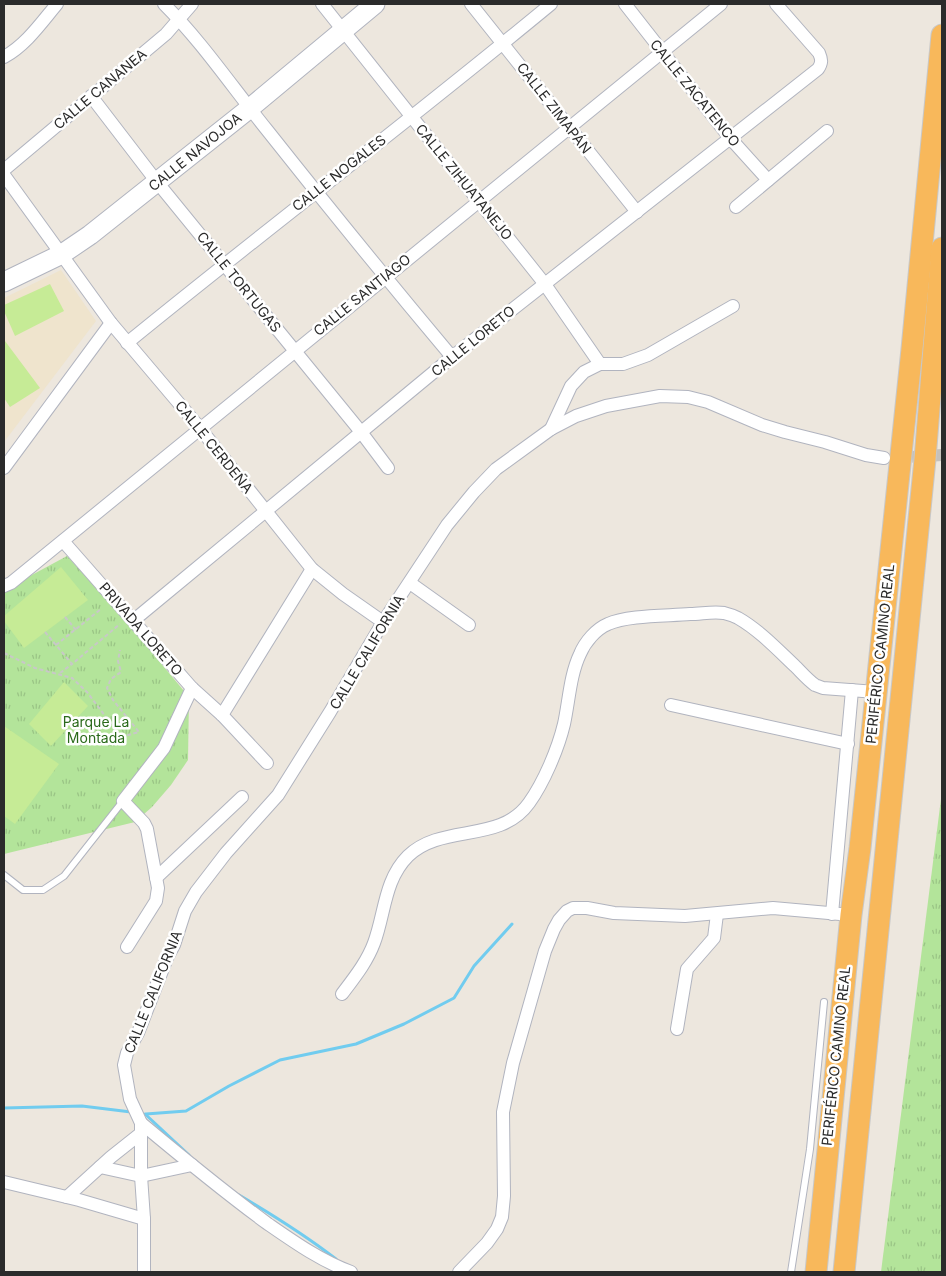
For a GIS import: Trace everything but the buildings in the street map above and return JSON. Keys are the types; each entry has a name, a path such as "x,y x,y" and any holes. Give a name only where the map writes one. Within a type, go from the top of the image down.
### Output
{"highway":[{"name":"PERIFÉRICO CAMINO REAL","path":"816,1272 841,915 850,846 876,692 912,349 942,35"},
{"name":"PERIFÉRICO CAMINO REAL","path":"844,1272 925,459 942,248"}],"main road":[{"name":"CALLE NAVOJOA","path":"4,282 62,254 90,235 250,108 375,4"}],"street":[{"path":"4,57 17,49 58,4"},
{"path":"164,4 179,19 385,277 452,357"},
{"name":"CALLE CANANEA","path":"4,170 166,34 192,4"},
{"name":"CALLE ZIHUATANEJO","path":"322,4 544,284 600,364"},
{"name":"CALLE ZIMAPÁN","path":"471,4 637,212"},
{"name":"CALLE NOGALES","path":"127,342 316,191 412,118 551,4"},
{"name":"CALLE ZACATENCO","path":"625,4 730,138 768,180"},
{"name":"CALLE SANTIAGO","path":"4,586 11,583 63,541 200,427 479,202 720,4"},
{"name":"CALLE LORETO","path":"132,618 452,357 818,69 822,59 820,53 776,4"},
{"name":"CALLE TORTUGAS","path":"91,96 157,182 295,350 388,468"},
{"path":"736,207 827,131"},
{"name":"CALLE CERDEÑA","path":"4,175 111,322 200,427 312,569 383,622"},
{"path":"551,428 571,386 584,372 600,364 623,364 648,355 733,306"},
{"path":"4,468 111,322"},
{"name":"CALLE CALIFORNIA","path":"144,1272 141,1129 130,1099 124,1065 127,1053 138,1033 188,904 226,854 278,795 383,622 447,525 474,492 496,469 551,428 576,416 606,406 660,396 688,397 708,402 762,425 866,455 884,458"},
{"name":"PRIVADA LORETO","path":"63,541 192,688 222,715 267,764"},
{"path":"222,715 312,569"},
{"path":"410,583 469,625"},
{"path":"342,994 361,968 373,946 387,893 395,874 409,856 424,845 448,836 501,826 521,813 530,801 551,761 559,740 580,654 596,631 608,623 649,617 724,613 737,618 759,633 815,685 823,688 876,692"},
{"path":"127,947 156,901 158,888 147,829 123,801 164,748 192,688"},
{"path":"850,846 848,744 852,690"},
{"path":"671,705 848,744"},
{"path":"156,878 242,797"},
{"path":"459,1272 487,1243 497,1229 502,1217 504,1196 503,1112 507,1088 545,951 559,920 567,912 572,908 580,907 614,913 685,916 773,908 841,915"},
{"path":"678,1029 687,969 714,938 717,914"},
{"path":"67,1197 141,1129 283,1234 320,1258 351,1272"},
{"path":"100,1167 141,1176 192,1165"},
{"path":"4,1182 67,1197 144,1219"}],"lane":[{"path":"4,875 23,890 43,890 64,876 123,801"},
{"path":"791,1272 810,1149 824,1002"}],"path":[{"path":"56,645 101,609"},
{"path":"65,617 76,630"},
{"path":"59,674 132,618"},
{"path":"45,632 72,664"},
{"path":"4,653 35,668 72,678 87,692 121,737 139,732 113,700 107,688 111,679 121,672 118,661 120,650"}],"shaded area":[{"path":"61,270 96,321 4,442 4,298"}],"green space":[{"path":"50,284 64,311 15,336 4,311 4,305"},
{"path":"5,341 40,388 10,407 4,398"},
{"name":"Parque La Montada","path":"67,556 110,602 189,697 188,760 171,785 152,807 135,822 4,854 4,590"},
{"path":"61,567 88,600 24,648 4,621 4,616"},
{"path":"64,682 88,706 51,746 29,724"},
{"path":"4,726 59,764 15,824 4,816"},
{"path":"942,791 942,1272 881,1272"}],"waterway":[{"path":"146,1114 186,1111 280,1060 356,1044 404,1024 454,998 474,966 512,924"},
{"path":"4,1108 82,1106 131,1112"},
{"path":"145,1114 189,1155"},
{"path":"239,1195 289,1226 336,1259"}],"tunnel":[{"path":"894,458 942,455"}]}
